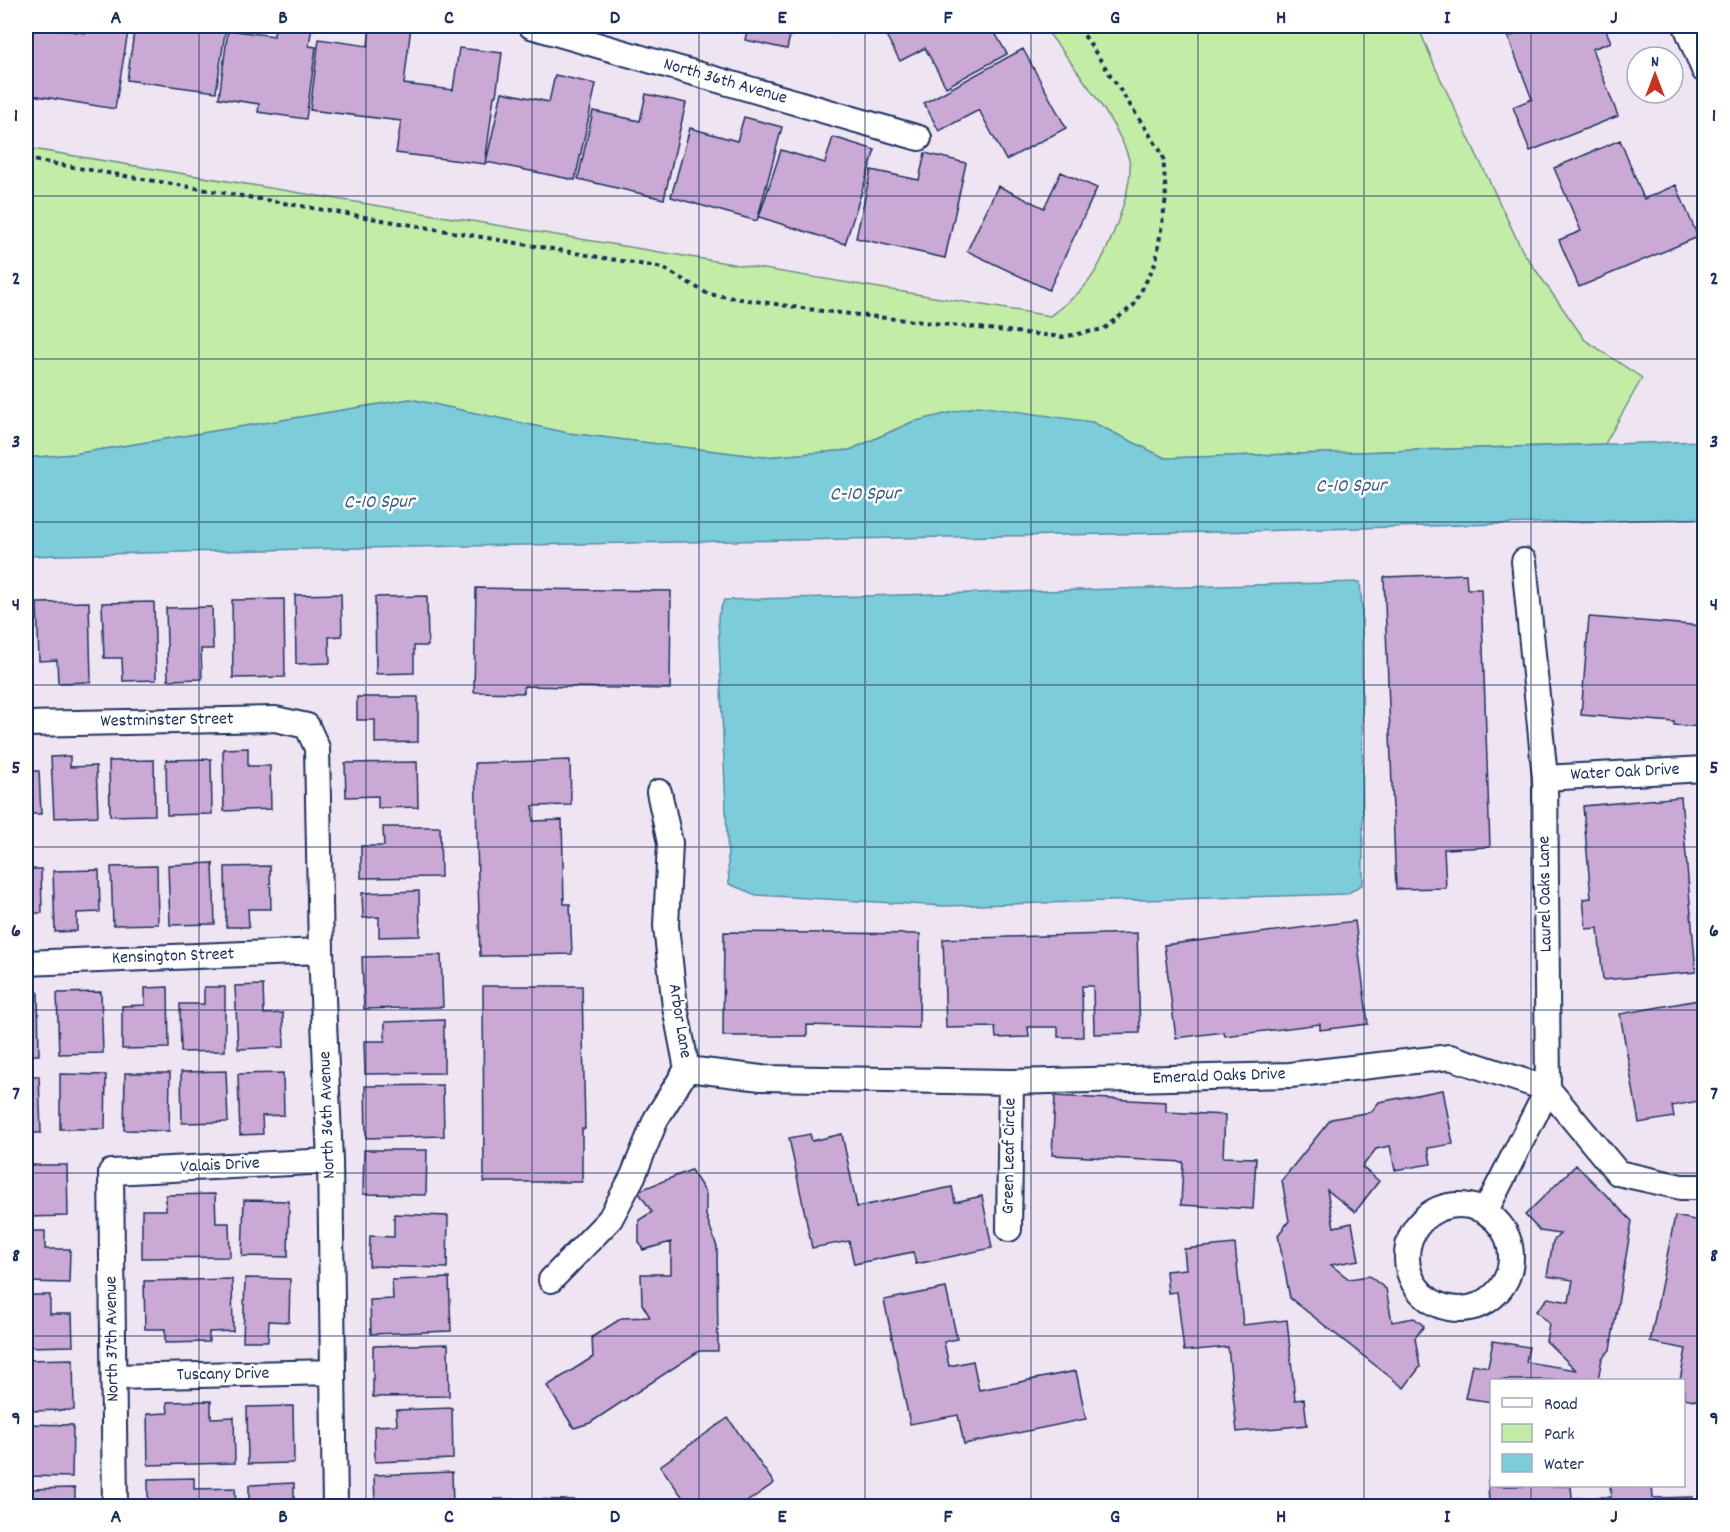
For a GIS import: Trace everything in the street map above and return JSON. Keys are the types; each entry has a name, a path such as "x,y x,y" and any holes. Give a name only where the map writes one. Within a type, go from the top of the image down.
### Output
{"street":[{"name":"North 36th Avenue","path":"531,26 919,138"},
{"path":"1686,26 1704,70"},
{"name":"Laurel Oaks Lane","path":"1485,1212 1548,1089 1545,778 1524,561"},
{"name":"Westminster Street","path":"26,724 275,718 307,726"},
{"name":"North 36th Avenue","path":"307,726 318,748 321,951 330,1161 335,1506"},
{"name":"Water Oak Drive","path":"1545,778 1704,769"},
{"name":"Arbor Lane","path":"551,1280 610,1219 633,1176 656,1119 687,1069 675,1007 666,926 670,843 659,792"},
{"name":"Kensington Street","path":"26,963 321,951"},
{"name":"Emerald Oaks Drive","path":"687,1069 761,1078 1011,1082 1290,1075 1450,1057 1548,1089"},
{"name":"Green Leaf Circle","path":"1010,1229 1011,1082"},
{"path":"1548,1089 1618,1173 1681,1187 1704,1187"},
{"name":"Valais Drive","path":"111,1172 330,1161"},
{"name":"North 37th Avenue","path":"111,1172 115,1506"},
{"path":"1465,1206 1485,1212 1500,1225 1509,1244 1511,1264 1504,1283 1491,1299 1472,1308 1452,1310 1433,1303 1417,1290 1408,1271 1407,1251 1413,1232 1427,1216 1445,1207 1465,1206"},
{"name":"Tuscany Drive","path":"114,1377 333,1372"}],"path":[{"path":"26,159 663,268 708,294 822,311 1062,337 1104,329 1134,305 1156,262 1166,198 1163,155 1078,26"}],"green space":[{"path":"1043,26 1418,26 1435,67 1523,252 1585,340 1642,378 1605,444 1165,458 1092,422 912,422 850,450 764,457 568,433 410,399 74,454 26,458 26,148 1050,316 1082,289 1107,249 1126,195 1130,166 1119,134 1079,74"}],"water":[{"name":"C-10 Spur","path":"410,399 568,433 764,457 850,450 912,422 978,406 1092,422 1165,458 1704,441 1704,518 1219,532 26,556 26,458 74,454"},
{"path":"1360,582 1363,884 1347,894 944,906 756,895 729,884 718,616 724,600"}],"building":[{"path":"26,26 31,26 26,58"},
{"path":"34,26 85,33 87,26 129,26 115,109 26,94 26,76"},
{"path":"135,26 226,26 216,92 127,80"},
{"path":"275,26 312,26 309,46 316,47 306,119 258,112 259,104 219,98 228,30 274,36"},
{"path":"370,26 411,26 404,84 453,90 459,48 502,53 485,164 396,153 401,121 310,110 319,39 368,46"},
{"path":"748,26 792,26 787,49 745,40"},
{"path":"803,26 841,26 839,33"},
{"path":"881,26 991,26 1007,54 946,87 925,48 900,61"},
{"path":"1538,26 1604,26 1611,42 1592,49 1618,116 1530,151 1513,107 1532,99 1508,37"},
{"path":"1023,49 1066,128 1006,160 979,110 939,131 924,103"},
{"path":"555,75 596,84 575,180 486,162 502,92 549,102"},
{"path":"646,94 686,103 664,199 578,179 593,111 640,121"},
{"path":"744,117 782,127 757,221 671,197 690,128 737,141"},
{"path":"833,137 875,150 845,244 759,217 781,150 825,163"},
{"path":"1620,140 1644,199 1676,185 1698,237 1579,287 1559,240 1581,231 1554,168"},
{"path":"925,153 966,163 945,258 856,238 871,170 919,180"},
{"path":"1061,172 1097,188 1049,290 967,251 998,186 1044,208"},
{"path":"1466,574 1467,589 1481,589 1490,847 1444,849 1446,888 1396,889 1384,577"},
{"path":"476,588 671,591 670,689 524,686 524,693 474,692"},
{"path":"341,594 342,636 329,637 330,663 296,664 295,595"},
{"path":"427,596 428,646 414,646 414,673 376,674 375,597"},
{"path":"284,599 285,677 233,678 232,600"},
{"path":"89,602 91,682 58,683 57,660 39,661 37,603"},
{"path":"154,602 156,680 123,681 122,658 104,658 102,603"},
{"path":"212,607 213,649 201,649 202,679 168,680 166,608"},
{"path":"1589,617 1704,626 1704,727 1674,725 1674,722 1581,715"},
{"path":"357,697 418,697 418,742 375,743 375,720 357,720"},
{"path":"248,748 248,766 270,766 271,809 224,811 223,749"},
{"path":"70,756 70,767 96,766 98,816 54,818 51,757"},
{"path":"211,759 212,814 167,815 166,760"},
{"path":"154,760 155,815 110,816 109,761"},
{"path":"570,760 571,805 533,806 533,821 562,820 564,904 570,904 572,954 480,956 475,763"},
{"path":"417,762 418,807 378,808 378,796 346,797 345,763"},
{"path":"26,771 39,771 41,814 26,814"},
{"path":"1681,797 1696,972 1603,980 1598,928 1586,929 1583,899 1591,898 1583,806"},
{"path":"383,827 440,827 441,877 361,878 361,846 384,846"},
{"path":"213,863 215,924 170,925 168,865"},
{"path":"157,866 158,924 113,925 111,867"},
{"path":"270,866 271,909 248,909 249,927 226,927 225,867"},
{"path":"26,869 41,869 42,913 26,913"},
{"path":"99,870 100,912 77,913 77,931 55,932 53,871"},
{"path":"419,891 420,936 379,937 379,917 363,918 362,893"},
{"path":"1355,921 1368,1024 1320,1030 1320,1024 1225,1036 1224,1032 1176,1038 1164,945"},
{"path":"724,932 920,934 919,1028 807,1025 807,1036 723,1036"},
{"path":"1137,933 1140,1033 1094,1034 1093,986 1082,986 1083,1037 1058,1037 1058,1027 1028,1027 1029,1037 996,1038 995,1027 946,1028 943,939"},
{"path":"441,955 443,1007 364,1009 362,957"},
{"path":"263,985 264,1014 283,1013 284,1047 238,1049 235,986"},
{"path":"483,986 582,986 585,1129 582,1129 582,1182 484,1182"},
{"path":"168,987 169,1048 122,1049 122,1006 145,1005 145,988"},
{"path":"204,987 225,987 225,1051 181,1052 180,1004 204,1004"},
{"path":"26,992 38,992 39,1055 26,1055"},
{"path":"101,992 103,1053 59,1054 57,993"},
{"path":"1704,999 1704,1100 1672,1106 1674,1117 1639,1123 1620,1014"},
{"path":"444,1020 444,1073 365,1074 364,1041 385,1041 385,1022"},
{"path":"226,1071 228,1122 182,1123 181,1072"},
{"path":"125,1073 170,1073 169,1131 124,1130"},
{"path":"283,1073 284,1115 262,1116 263,1134 240,1135 238,1074"},
{"path":"60,1074 106,1075 105,1129 60,1129"},
{"path":"26,1076 39,1076 41,1133 26,1133"},
{"path":"443,1085 444,1136 366,1138 365,1086"},
{"path":"1443,1090 1453,1144 1428,1148 1431,1164 1395,1170 1390,1146 1376,1149 1362,1167 1379,1181 1355,1212 1327,1190 1334,1227 1352,1223 1359,1260 1331,1265 1349,1279 1369,1276 1386,1289 1392,1322 1414,1318 1424,1326 1415,1338 1420,1367 1404,1388 1290,1298 1278,1235 1289,1221 1282,1180 1331,1119 1371,1112 1379,1102"},
{"path":"1055,1096 1166,1102 1166,1112 1225,1115 1223,1157 1256,1158 1253,1209 1181,1205 1183,1162 1052,1155"},
{"path":"810,1134 812,1141 842,1134 857,1207 952,1187 955,1202 982,1196 992,1248 916,1264 913,1252 854,1264 849,1241 812,1248 789,1138"},
{"path":"364,1150 427,1150 426,1195 363,1194"},
{"path":"26,1165 67,1165 68,1216 26,1217"},
{"path":"1576,1165 1632,1221 1610,1350 1602,1358 1598,1379 1490,1379 1490,1402 1465,1398 1472,1364 1488,1367 1493,1341 1529,1347 1526,1362 1576,1370 1546,1341 1549,1324 1536,1311 1548,1298 1569,1302 1573,1280 1547,1276 1553,1241 1560,1234 1540,1231 1525,1215"},
{"path":"691,1170 706,1193 706,1215 717,1247 718,1351 699,1351 590,1423 574,1428 547,1386 593,1357 592,1337 622,1318 650,1317 642,1304 641,1274 671,1274 671,1242 643,1250 639,1242 639,1220 652,1212 638,1191"},
{"path":"215,1194 216,1223 229,1223 230,1257 142,1258 142,1210 166,1210 166,1195"},
{"path":"244,1200 289,1201 288,1257 242,1256"},
{"path":"394,1214 448,1216 447,1268 369,1266 370,1236 394,1237"},
{"path":"1675,1216 1704,1222 1704,1402 1685,1398 1685,1379 1680,1379 1686,1349 1650,1342"},
{"path":"26,1231 45,1231 45,1249 70,1249 69,1283 26,1282"},
{"path":"1235,1244 1243,1325 1287,1320 1295,1400 1304,1399 1307,1425 1237,1432 1228,1347 1184,1351 1177,1292 1168,1293 1166,1271 1186,1269 1184,1249"},
{"path":"245,1278 290,1279 289,1322 269,1321 268,1341 243,1341"},
{"path":"449,1278 451,1331 371,1334 370,1300 393,1299 392,1280"},
{"path":"232,1279 233,1331 209,1332 209,1342 165,1343 165,1329 145,1329 144,1281"},
{"path":"946,1288 957,1339 944,1342 949,1366 973,1361 979,1390 1076,1371 1086,1419 964,1444 958,1415 910,1424 884,1300"},
{"path":"26,1295 50,1295 50,1314 72,1314 73,1346 26,1347"},
{"path":"448,1344 449,1396 373,1397 373,1346"},
{"path":"73,1359 74,1410 26,1411 26,1360"},
{"path":"211,1401 211,1418 234,1417 235,1463 148,1465 147,1414 168,1413 167,1402"},
{"path":"293,1406 294,1463 248,1464 247,1407"},
{"path":"452,1408 453,1459 375,1462 374,1426 397,1425 396,1410"},
{"path":"728,1418 774,1483 741,1506 689,1506 660,1466"},
{"path":"26,1424 73,1425 72,1477 26,1476"},
{"path":"452,1472 453,1506 375,1506 374,1475"},
{"path":"194,1478 194,1489 235,1488 236,1506 148,1506 148,1479"},
{"path":"1488,1480 1490,1480 1490,1487 1571,1487 1572,1498 1611,1497 1610,1487 1652,1487 1653,1498 1693,1497 1693,1506 1489,1506"},
{"path":"294,1483 294,1506 249,1506 249,1485"},
{"path":"75,1488 75,1506 26,1506 26,1489"},
{"path":"494,1499 576,1500 576,1506 494,1506"}]}
